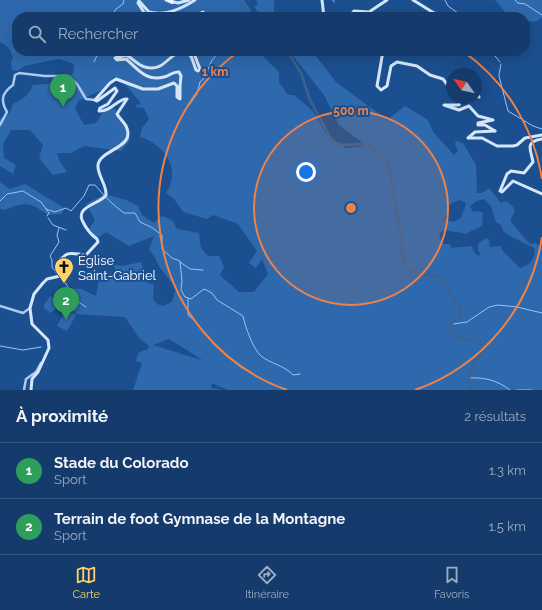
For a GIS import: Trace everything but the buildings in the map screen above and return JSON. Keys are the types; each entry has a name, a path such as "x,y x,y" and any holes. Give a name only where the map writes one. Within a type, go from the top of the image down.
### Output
{"main road":[{"path":"169,1 180,3 189,0"},
{"path":"171,12 183,8 195,0"},
{"path":"322,0 323,12"},
{"path":"353,12 369,12 387,0"},
{"path":"413,0 433,12"},
{"path":"144,12 138,3 139,1 149,12"},
{"path":"95,100 110,82 116,79 143,89 158,89 174,83 177,86 177,97 180,99 182,76 179,72 175,72 164,78 153,77 140,73 126,59 117,60 115,58 122,56"},
{"path":"128,56 143,66 155,68 164,65 173,56"},
{"path":"190,56 196,70 198,71 200,69 195,56"},
{"path":"382,56 378,86 381,90 387,86 387,76 391,66 397,62 419,66 430,75 443,79 446,83"},
{"path":"31,390 32,380 38,372 40,363 48,350 48,342 33,325 31,308 35,293 44,282 60,276 61,272 58,263 66,255 77,252 86,255 98,242 97,239 89,233 81,216 88,206 105,197 106,187 98,164 115,148 126,141 126,127 117,114 121,106 127,100 124,99 111,108 100,111 100,108 110,102 117,91 115,88 97,101 95,100"},
{"path":"459,104 444,105 459,110 469,106 478,116 492,119 478,123 478,125 485,125 496,130 473,132 468,138 482,138 498,146 513,146 525,138 542,135"},
{"path":"542,139 535,141 530,147 529,152 533,162 527,171 524,173 511,172 506,174 500,190 502,192 513,181 542,194"}],"street":[{"path":"0,125 7,112 2,98 6,90 13,85 15,76 19,73 45,76 68,76 77,84 86,100 95,100"},
{"path":"0,306 23,313 31,308"},
{"path":"24,390 25,380 36,372 40,363"}],"shaded area":[{"path":"0,0 244,0 251,10 249,12 12,12 12,55 8,47 0,42"},
{"path":"256,0 274,0 274,12 258,12 254,7 258,4"},
{"path":"495,0 542,0 542,18 534,22 530,21 530,12 505,12"},
{"path":"263,56 279,72 279,82 288,95 294,95 313,111 327,135 346,148 364,146 363,143 339,125 324,95 293,56 316,56 336,82 387,120 405,106 428,120 433,132 454,155 458,151 455,144 456,141 463,143 476,165 477,193 482,193 489,188 501,203 506,201 515,211 511,222 528,242 531,244 536,243 542,248 542,390 228,390 212,383 211,388 222,390 133,390 142,363 136,361 138,353 148,349 149,346 139,338 125,317 76,314 72,309 69,297 65,294 68,288 81,289 96,296 100,275 116,273 114,265 122,266 141,262 148,283 154,285 153,299 157,304 163,306 172,302 176,288 160,268 149,250 154,236 129,246 106,232 96,239 89,229 95,220 86,204 105,194 126,200 138,206 142,215 154,223 162,216 172,220 177,229 199,233 201,248 208,256 219,256 224,267 220,275 239,292 254,292 268,274 262,259 256,268 249,263 257,251 238,224 213,215 207,219 183,212 174,199 166,193 172,175 168,159 163,151 156,145 149,140 140,137 142,128 149,119 144,108 136,107 137,104 142,105 126,85 114,77 100,91 78,101 75,109 84,125 96,123 104,111 100,109 112,106 124,122 128,130 130,140 121,151 84,146 71,153 57,153 59,160 67,172 53,175 39,158 43,145 30,130 11,130 3,144 4,158 16,165 13,174 0,166 0,119 9,114 13,104 27,95 33,85 47,84 73,74 74,64 59,59 25,66 17,71 12,70 11,62 13,57","holes":["484,199 491,206 496,222 501,225 503,231 534,248 535,251 532,261 520,268 502,250 501,246 490,247 489,240 486,238 478,244 478,251 481,254 478,256 473,250 472,246 451,248 450,244 442,244 439,234 443,230 465,234 482,226 483,213 478,211 473,212 470,206 477,201","459,200 465,202 466,204 461,218 453,222 445,219 450,204","169,339 201,359 201,360 153,345"]},
{"path":"0,182 10,189 25,184 64,208 62,214 48,215 42,210 27,204 17,205 4,210 0,209"},
{"path":"50,296 62,304 50,313 47,312 50,311 44,309 44,305"},
{"path":"66,309 76,315 67,331 57,326"}],"waterway":[{"path":"114,12 123,4 124,0"},
{"path":"238,0 249,12"},
{"path":"445,0 448,6 457,12"},
{"path":"515,0 518,3 525,4 542,15"},
{"path":"94,62 97,56"},
{"path":"189,105 197,94 200,82 204,78 212,60 216,56"},
{"path":"290,56 301,73 310,100 332,141 342,145 363,144 369,146 385,157 390,170 393,195 401,234 403,262 407,268 419,274 440,277 444,281 461,311 459,317 448,327 448,332 466,339 480,342 483,347 470,371 469,383 471,390"},
{"path":"495,56 500,62"},
{"path":"499,75 501,64"},
{"path":"499,76 508,111 533,126 542,129"},
{"path":"0,201 7,194 23,191 41,202 46,209 55,212 66,208 71,211 84,196 89,185 95,185 116,207 124,213 135,213 140,222 151,227 162,235 162,249 172,258 180,261 182,281 181,290 185,297 191,299 204,289 212,293 217,300 243,316 252,343 261,356 286,369 293,375 300,374"},
{"path":"46,209 49,213 47,216"},
{"path":"48,218 53,225 66,230"},
{"path":"58,275 52,267 52,260 50,256 59,242 57,235 59,228"},
{"path":"180,262 190,269 203,270"},
{"path":"63,279 68,287"},
{"path":"71,292 74,299 86,307"},
{"path":"188,299 188,315 195,321"},
{"path":"453,324 467,322 489,307 498,305 517,307 542,313"},
{"path":"0,346 23,350 41,347"},
{"path":"468,378 490,380 510,390"},
{"path":"517,390 532,390"}],"place":[{"name":"Stade du Colorado","path":"63,107"},
{"name":"Église Saint-Gabriel","path":"64,284"},
{"name":"Terrain de foot Gymnase de la Montagne","path":"66,320"}]}
